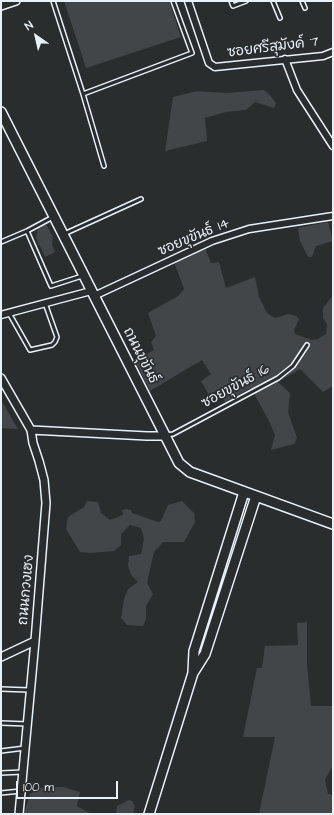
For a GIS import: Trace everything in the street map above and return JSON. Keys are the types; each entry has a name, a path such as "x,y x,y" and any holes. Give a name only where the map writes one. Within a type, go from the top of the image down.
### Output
{"main road":[{"name":"ถนนขุขันธ์","path":"1,112 179,463 190,472 333,524"},
{"path":"149,814 193,673 194,651 244,492"},
{"path":"193,673 205,654 256,496"}],"street":[{"path":"3,4 16,1"},
{"name":"ซอยศรีสุมังค์ 7","path":"188,1 209,63 215,67 323,56 333,52"},
{"path":"286,59 297,90 333,146"},
{"name":"ซอยขุขันธ์ 14","path":"1,315 45,303 93,293 212,240 249,229 333,216"},
{"name":"ถนนกวงเฮง","path":"1,378 31,430 33,443 44,480 46,503 36,641 19,814"},
{"path":"31,430 165,436"},
{"path":"1,656 36,641"}],"lane":[{"path":"53,1 104,166"},
{"path":"83,94 192,53 173,1"},
{"path":"231,1 233,6 246,1"},
{"path":"273,1 280,18"},
{"path":"302,1 305,8"},
{"path":"63,234 140,199"},
{"path":"1,242 27,231 54,216"},
{"path":"27,231 51,286 84,276"},
{"path":"8,313 30,350 52,345 57,337 45,303"},
{"name":"ซอยขุขันธ์ 16","path":"165,436 173,434 278,378 293,366 307,345"},
{"path":"1,689 31,690"},
{"path":"1,723 28,724"},
{"path":"1,751 25,748"},
{"path":"1,773 23,772"},
{"path":"1,793 21,791"}],"shaded area":[{"path":"64,1 169,1 181,37 86,68"},
{"path":"264,90 276,103 274,108 255,102 246,110 226,112 205,118 207,141 165,151 173,97 197,91 226,93"},
{"path":"328,222 333,241 316,246 312,257 308,257 300,241 298,228"},
{"path":"46,224 53,237 52,245 55,252 45,257 36,238 38,228"},
{"path":"205,248 211,263 219,262 226,288 255,277 259,297 267,313 275,318 288,314 296,316 299,319 294,330 295,334 312,340 318,339 326,334 327,324 323,318 323,308 333,295 333,386 323,392 300,369 278,382 290,393 288,412 297,438 294,444 271,450 275,435 251,388 225,402 219,390 209,395 201,381 211,374 202,360 150,391 135,361 154,350 151,342 156,336 148,313 178,296 184,289 174,262"},
{"path":"1,400 18,429 1,428"},
{"path":"87,501 98,502 101,513 110,520 123,515 122,510 126,509 131,510 132,513 158,522 161,521 168,505 182,501 194,513 195,522 184,542 163,542 154,552 147,583 153,594 146,606 146,619 143,626 127,625 121,618 124,599 128,589 138,582 131,575 128,566 129,556 141,554 144,539 141,528 130,525 121,534 121,545 114,551 90,553 80,552 66,529 68,517 84,507"},
{"path":"307,622 307,665 311,706 333,706 333,761 332,767 325,780 328,794 333,795 333,814 259,814 275,737 243,737 257,668 262,668 265,646 298,645 297,623"},
{"path":"43,787 63,787 80,792 77,806 91,814 24,814 30,794"},
{"path":"129,800 132,801 135,806 133,814 116,814 117,806"}]}
